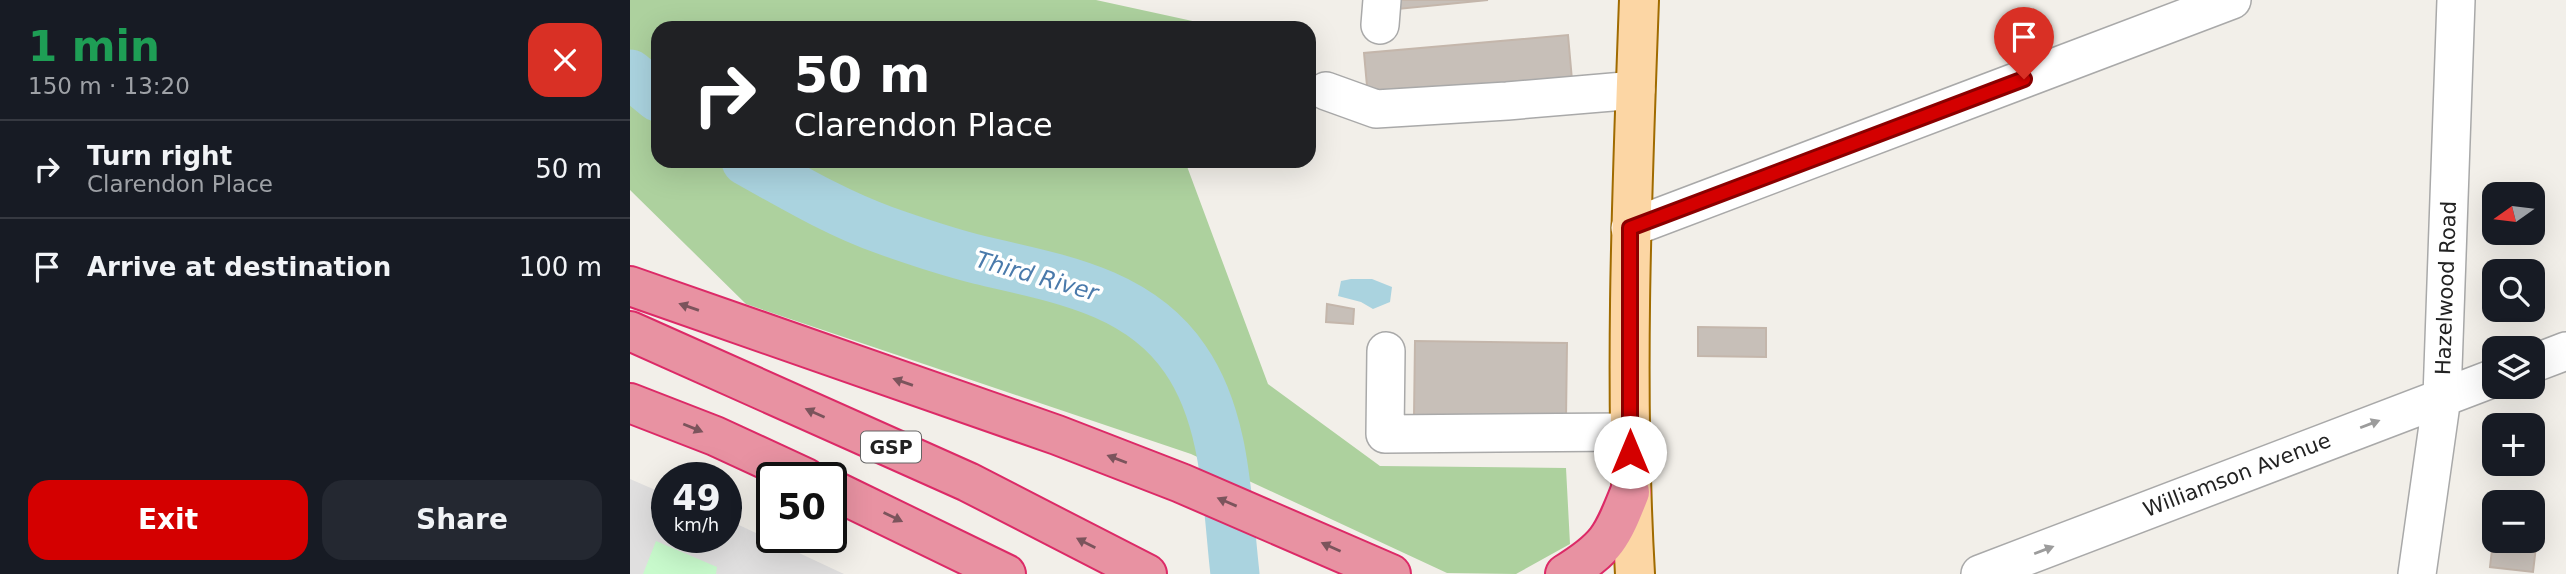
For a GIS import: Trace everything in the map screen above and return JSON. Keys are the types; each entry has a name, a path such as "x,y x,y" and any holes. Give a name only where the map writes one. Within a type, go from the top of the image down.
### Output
{"highway":[{"path":"630,286 1057,435 1181,483 1391,574"},
{"name":"GSP","path":"630,331 968,482 1147,574"},
{"path":"630,403 715,436 771,462"},
{"path":"1565,574 1596,555 1615,529 1630,492"},
{"path":"847,497 1006,574"}],"main road":[{"path":"1635,574 1629,432 1630,228 1639,0"}],"street":[{"path":"1630,228 2232,0"},
{"name":"Hazelwood Road","path":"2417,574 2442,397 2456,0"},
{"path":"1326,91 1376,108 1636,90"},
{"path":"1386,351 1385,434 1629,432"},
{"path":"2545,359 2566,351"},
{"name":"Williamson Avenue","path":"1980,574 2482,382"}],"shaded area":[{"path":"630,479 651,488 651,553 742,553 742,526 756,533 756,553 799,553 844,574 630,574"}],"green space":[{"path":"630,0 1096,0 1192,21 651,21 651,168 1188,168 1268,384 1380,466 1566,468 1570,544 1516,574 1447,573 1191,454 746,304 630,190"},
{"path":"651,553 684,553 717,567 716,574 643,574"}],"water":[{"path":"1372,279 1392,287 1390,302 1373,309 1361,302 1338,296 1341,281"}],"building":[{"path":"1397,0 1488,0 1398,9"},
{"path":"1568,35 1572,80 1368,97 1364,53"},
{"path":"1327,304 1354,309 1353,324 1326,322"},
{"path":"1698,327 1766,328 1766,357 1698,356"},
{"path":"1415,341 1567,343 1566,419 1414,417"},
{"path":"2492,553 2535,553 2533,572 2490,567"}],"waterway":[{"name":"Third River","path":"630,74 651,91"},
{"name":"Third River","path":"759,168 866,223 956,253 1093,290 1144,317 1166,336 1185,359 1209,408 1223,463 1235,574"}],"route":[{"path":"1630,452 1630,228 2024,79"}]}
